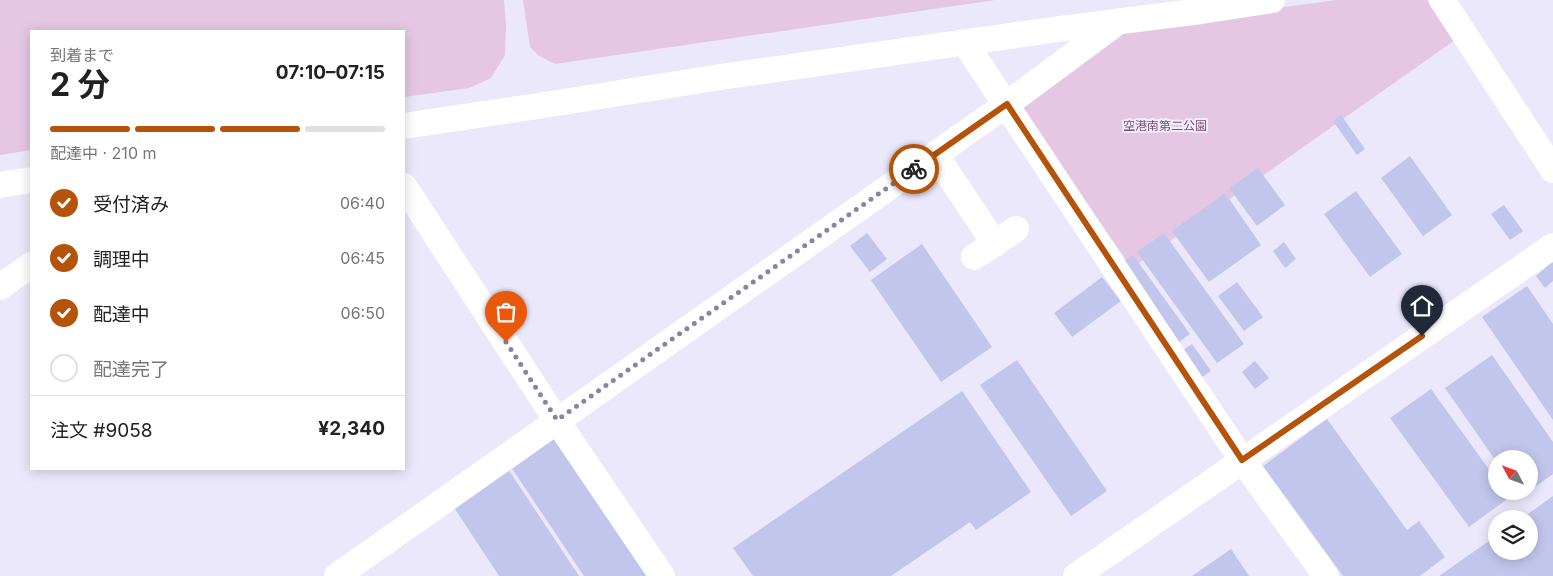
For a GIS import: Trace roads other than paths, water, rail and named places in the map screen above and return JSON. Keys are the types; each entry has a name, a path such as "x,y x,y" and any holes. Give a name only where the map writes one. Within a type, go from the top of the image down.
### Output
{"street":[{"path":"405,126 727,76 1272,0"},
{"path":"1442,0 1553,170"},
{"path":"337,576 1007,104 1119,21"},
{"path":"965,43 1242,460 1326,576"},
{"path":"935,154 984,250 1016,229"},
{"path":"0,185 30,180"},
{"path":"405,188 662,576"},
{"path":"1076,576 1553,246"},
{"path":"0,287 29,272"}],"park label":[{"name":"空港南第二公園","path":"1165,125"}]}
